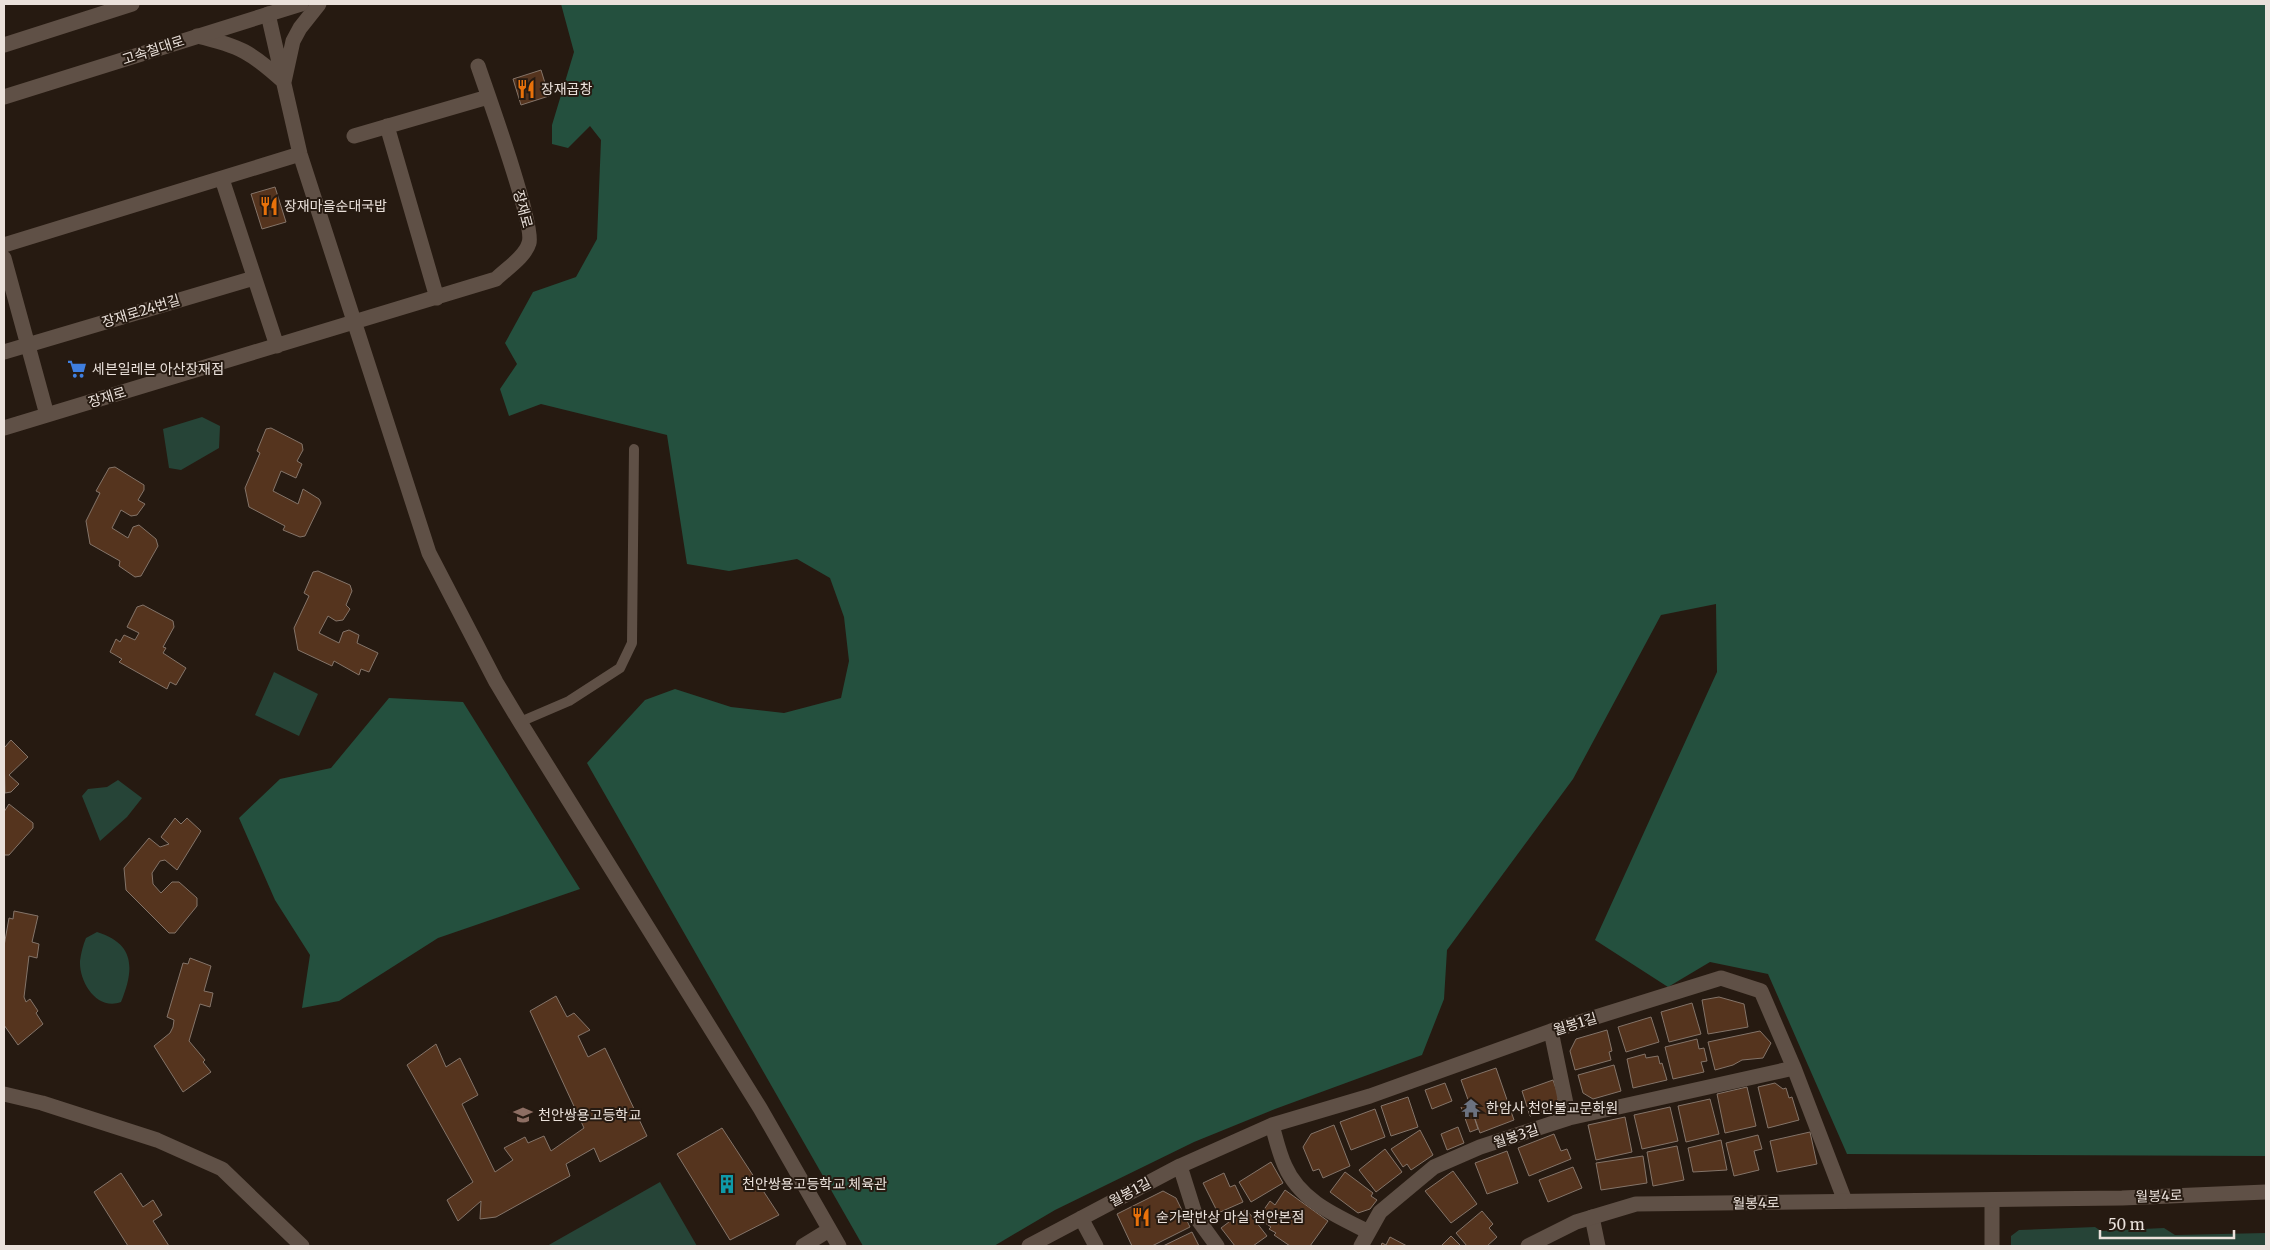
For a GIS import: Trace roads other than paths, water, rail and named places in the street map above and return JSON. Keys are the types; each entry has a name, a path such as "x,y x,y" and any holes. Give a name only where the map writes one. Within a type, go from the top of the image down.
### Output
{"street":[{"path":"4,45 132,4"},
{"name":"고속철대로","path":"4,97 197,36 266,9 302,4"},
{"path":"284,82 293,40 319,4"},
{"path":"266,9 300,154 429,553 496,682 760,1108 839,1246"},
{"path":"197,36 240,48 260,60 284,82"},
{"name":"장재로","path":"4,428 496,279 526,251 530,241 523,205 478,66"},
{"path":"354,136 488,97"},
{"path":"386,126 436,298"},
{"path":"4,245 300,154"},
{"path":"222,179 276,346"},
{"path":"4,258 46,415"},
{"name":"장재로24번길","path":"4,352 254,278"},
{"name":"월봉1길","path":"1029,1246 1180,1166 1272,1125 1370,1096 1551,1031 1721,978 1761,991 1794,1068 1845,1201"},
{"path":"1551,1031 1569,1118"},
{"name":"월봉3길","path":"1361,1246 1380,1212 1434,1167 1480,1147 1569,1118 1794,1068"},
{"path":"4,1094 42,1102 157,1140 222,1169 302,1246"},
{"path":"1272,1125 1285,1167 1303,1195 1333,1214 1369,1232"},
{"path":"1180,1166 1196,1217 1217,1246"},
{"name":"월봉4로","path":"1528,1246 1576,1222 1636,1204 1992,1200 2266,1192"},
{"path":"1992,1200 1992,1246"},
{"path":"1592,1217 1598,1246"},
{"path":"1081,1218 1096,1246"},
{"path":"803,1246 829,1230"}],"lane":[{"path":"520,722 568,701 620,668 632,643 634,449"}],"place":[{"name":"장재곱창","path":"526,89"},
{"name":"장재마을순대국밥","path":"269,206"},
{"name":"세븐일레븐 아산장재점","path":"77,369"},
{"name":"한암사 천안불교문화원","path":"1471,1108"},
{"name":"천안쌍용고등학교","path":"523,1115"},
{"name":"천안쌍용고등학교 체육관","path":"727,1184"},
{"name":"숟가락반상 마실 천안본점","path":"1141,1217"}]}
